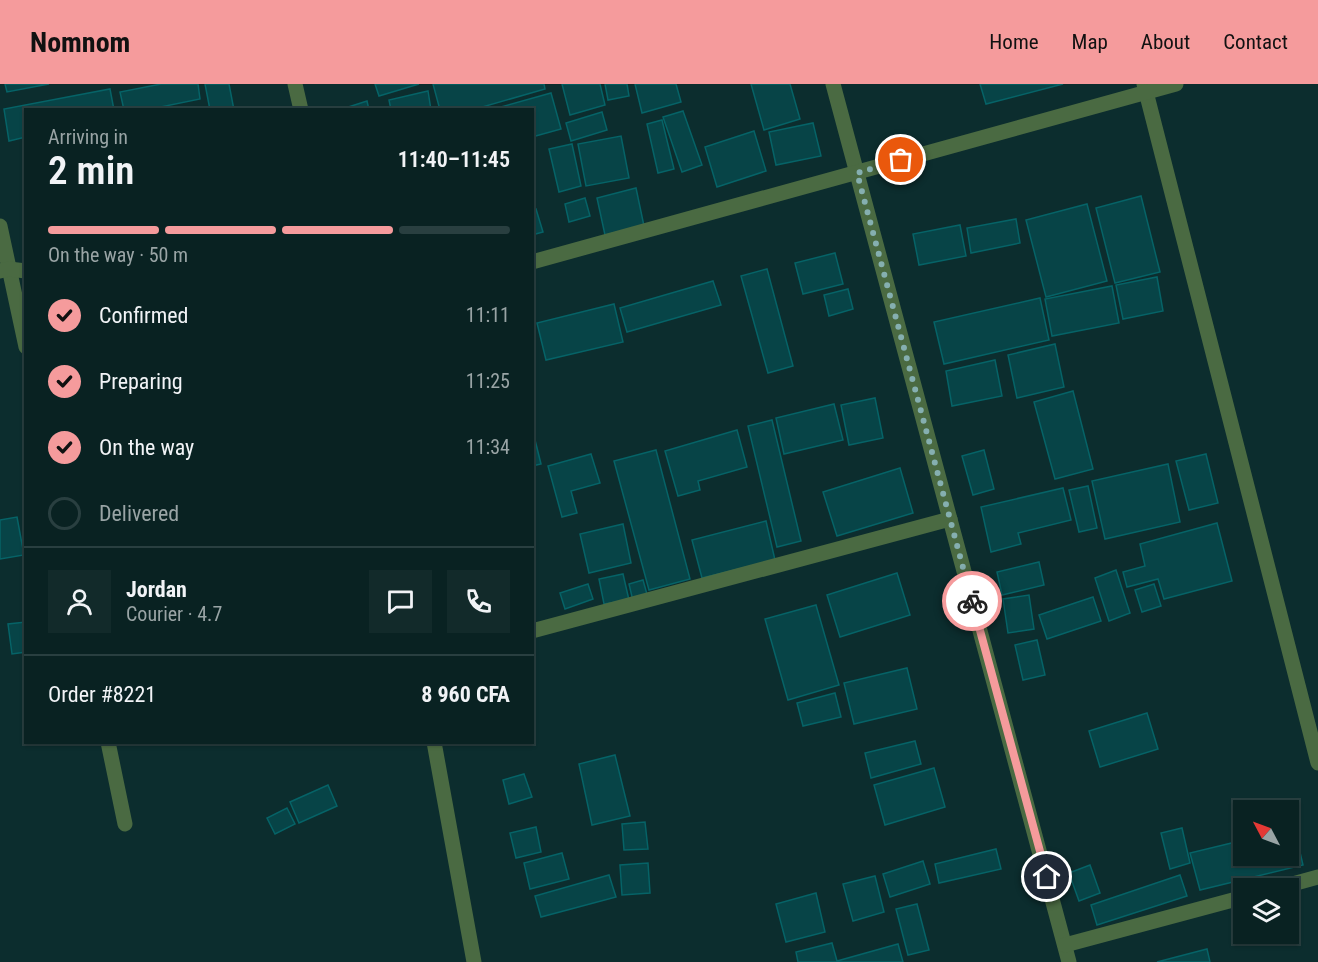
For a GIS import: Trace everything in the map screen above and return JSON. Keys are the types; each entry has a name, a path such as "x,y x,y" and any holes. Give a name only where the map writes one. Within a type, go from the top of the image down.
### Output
{"street":[{"path":"295,84 301,108"},
{"path":"833,84 1070,962"},
{"path":"534,261 857,173 1145,88 1176,84"},
{"path":"1145,88 1318,763"},
{"path":"0,226 4,270 24,340"},
{"path":"4,270 24,271"},
{"path":"534,631 950,519"},
{"path":"108,744 125,824"},
{"path":"434,744 474,962"},
{"path":"1299,882 1318,877"},
{"path":"1065,945 1233,900"}],"building":[{"path":"5,84 49,84 7,92"},
{"path":"161,84 198,84 200,99 156,108 124,108 120,92"},
{"path":"205,84 229,84 234,108 210,108"},
{"path":"375,84 419,84 379,96"},
{"path":"433,84 544,84 545,89 479,108 439,108"},
{"path":"562,84 600,84 605,105 570,115"},
{"path":"605,84 627,84 629,96 608,100"},
{"path":"635,84 676,84 681,102 642,113"},
{"path":"751,84 790,84 800,119 764,130"},
{"path":"980,84 1063,84 986,104"},
{"path":"110,89 114,108 24,108 24,137 9,141 4,109"},
{"path":"428,91 431,108 391,108 389,100"},
{"path":"551,93 561,129 534,136 534,108 497,108"},
{"path":"367,101 369,108 345,108"},
{"path":"683,111 702,165 682,172 663,117"},
{"path":"602,112 607,130 571,141 566,123"},
{"path":"662,120 674,169 658,173 647,124"},
{"path":"813,123 821,156 776,165 769,132"},
{"path":"754,131 766,171 717,187 705,147"},
{"path":"621,136 629,178 586,186 578,144"},
{"path":"572,144 581,186 559,192 549,149"},
{"path":"636,188 644,226 605,235 597,198"},
{"path":"1141,196 1160,272 1115,283 1096,208"},
{"path":"585,198 590,216 569,222 565,204"},
{"path":"1087,204 1107,281 1046,297 1026,220"},
{"path":"536,209 543,232 534,234 534,210"},
{"path":"1016,219 1020,243 971,253 967,228"},
{"path":"960,225 966,256 919,265 913,234"},
{"path":"835,253 843,284 803,294 795,263"},
{"path":"767,269 793,366 768,373 741,276"},
{"path":"1157,277 1163,311 1123,319 1116,285"},
{"path":"713,281 721,305 627,332 620,308"},
{"path":"1112,286 1119,323 1052,336 1045,299"},
{"path":"848,289 853,309 829,316 824,295"},
{"path":"1040,298 1049,340 944,364 934,322"},
{"path":"614,304 623,342 546,360 537,323"},
{"path":"1055,344 1064,387 1017,398 1008,355"},
{"path":"995,360 1002,396 952,406 946,371"},
{"path":"1073,391 1093,469 1055,479 1034,402"},
{"path":"875,398 883,438 849,445 841,405"},
{"path":"834,404 843,440 784,454 776,418"},
{"path":"772,420 801,541 777,547 748,426"},
{"path":"737,430 747,467 698,481 700,490 678,496 665,451"},
{"path":"534,436 541,464 534,466"},
{"path":"656,450 690,579 649,590 614,461"},
{"path":"984,450 994,489 973,495 962,456"},
{"path":"591,454 600,483 571,491 577,513 562,517 548,466"},
{"path":"1206,454 1218,503 1189,510 1176,461"},
{"path":"1168,464 1180,522 1105,539 1092,481"},
{"path":"900,468 913,513 837,536 823,492"},
{"path":"1088,486 1097,528 1079,532 1069,490"},
{"path":"1063,488 1071,520 1018,533 1021,544 991,552 981,507"},
{"path":"17,517 24,555 0,559 0,520"},
{"path":"766,521 775,560 702,578 692,540"},
{"path":"1217,523 1232,581 1164,599 1158,579 1127,587 1123,572 1145,566 1140,544"},
{"path":"623,524 631,563 589,573 580,534"},
{"path":"1039,562 1044,585 1002,595 997,572"},
{"path":"1116,570 1130,613 1109,621 1095,578"},
{"path":"897,573 910,615 840,637 827,595"},
{"path":"623,574 629,600 604,604 599,579"},
{"path":"643,580 648,598 633,601 629,584"},
{"path":"588,584 593,599 565,609 560,593"},
{"path":"1154,584 1161,606 1142,612 1135,590"},
{"path":"1029,595 1034,629 1008,633 1003,599"},
{"path":"1093,597 1101,621 1047,639 1039,615"},
{"path":"816,605 839,685 788,700 765,619"},
{"path":"24,622 24,652 12,654 8,624"},
{"path":"1037,640 1045,675 1023,680 1015,645"},
{"path":"907,668 917,709 854,724 844,683"},
{"path":"835,693 841,717 803,726 797,703"},
{"path":"1147,713 1158,749 1100,767 1089,731"},
{"path":"915,741 921,764 871,778 865,753"},
{"path":"615,755 630,816 592,825 579,764"},
{"path":"934,768 945,807 885,825 874,785"},
{"path":"524,774 532,797 509,804 503,780"},
{"path":"328,785 337,806 299,823 290,802"},
{"path":"287,808 295,824 275,834 267,818"},
{"path":"645,822 648,849 624,850 622,824"},
{"path":"536,827 541,852 516,858 510,833"},
{"path":"1182,828 1190,863 1170,869 1161,833"},
{"path":"1233,843 1233,866 1299,866 1249,878 1233,878 1233,882 1200,890 1190,853"},
{"path":"1299,848 1303,865 1299,866"},
{"path":"996,849 1001,869 939,883 935,864"},
{"path":"562,853 569,879 530,889 524,863"},
{"path":"923,861 930,884 890,897 883,874"},
{"path":"648,863 650,893 622,895 620,865"},
{"path":"1090,865 1100,893 1079,901 1069,873"},
{"path":"609,875 616,897 541,917 535,896"},
{"path":"1180,875 1187,896 1097,925 1091,905"},
{"path":"875,876 884,912 853,921 843,884"},
{"path":"816,893 825,932 786,942 776,904"},
{"path":"917,904 929,950 908,955 896,909"},
{"path":"832,943 837,961 898,944 903,962 798,962 796,952"},
{"path":"1207,949 1210,962 1157,962"}],"way so far":[{"path":"901,160 857,173 972,601"}],"route":[{"path":"972,601 1047,877"}]}
